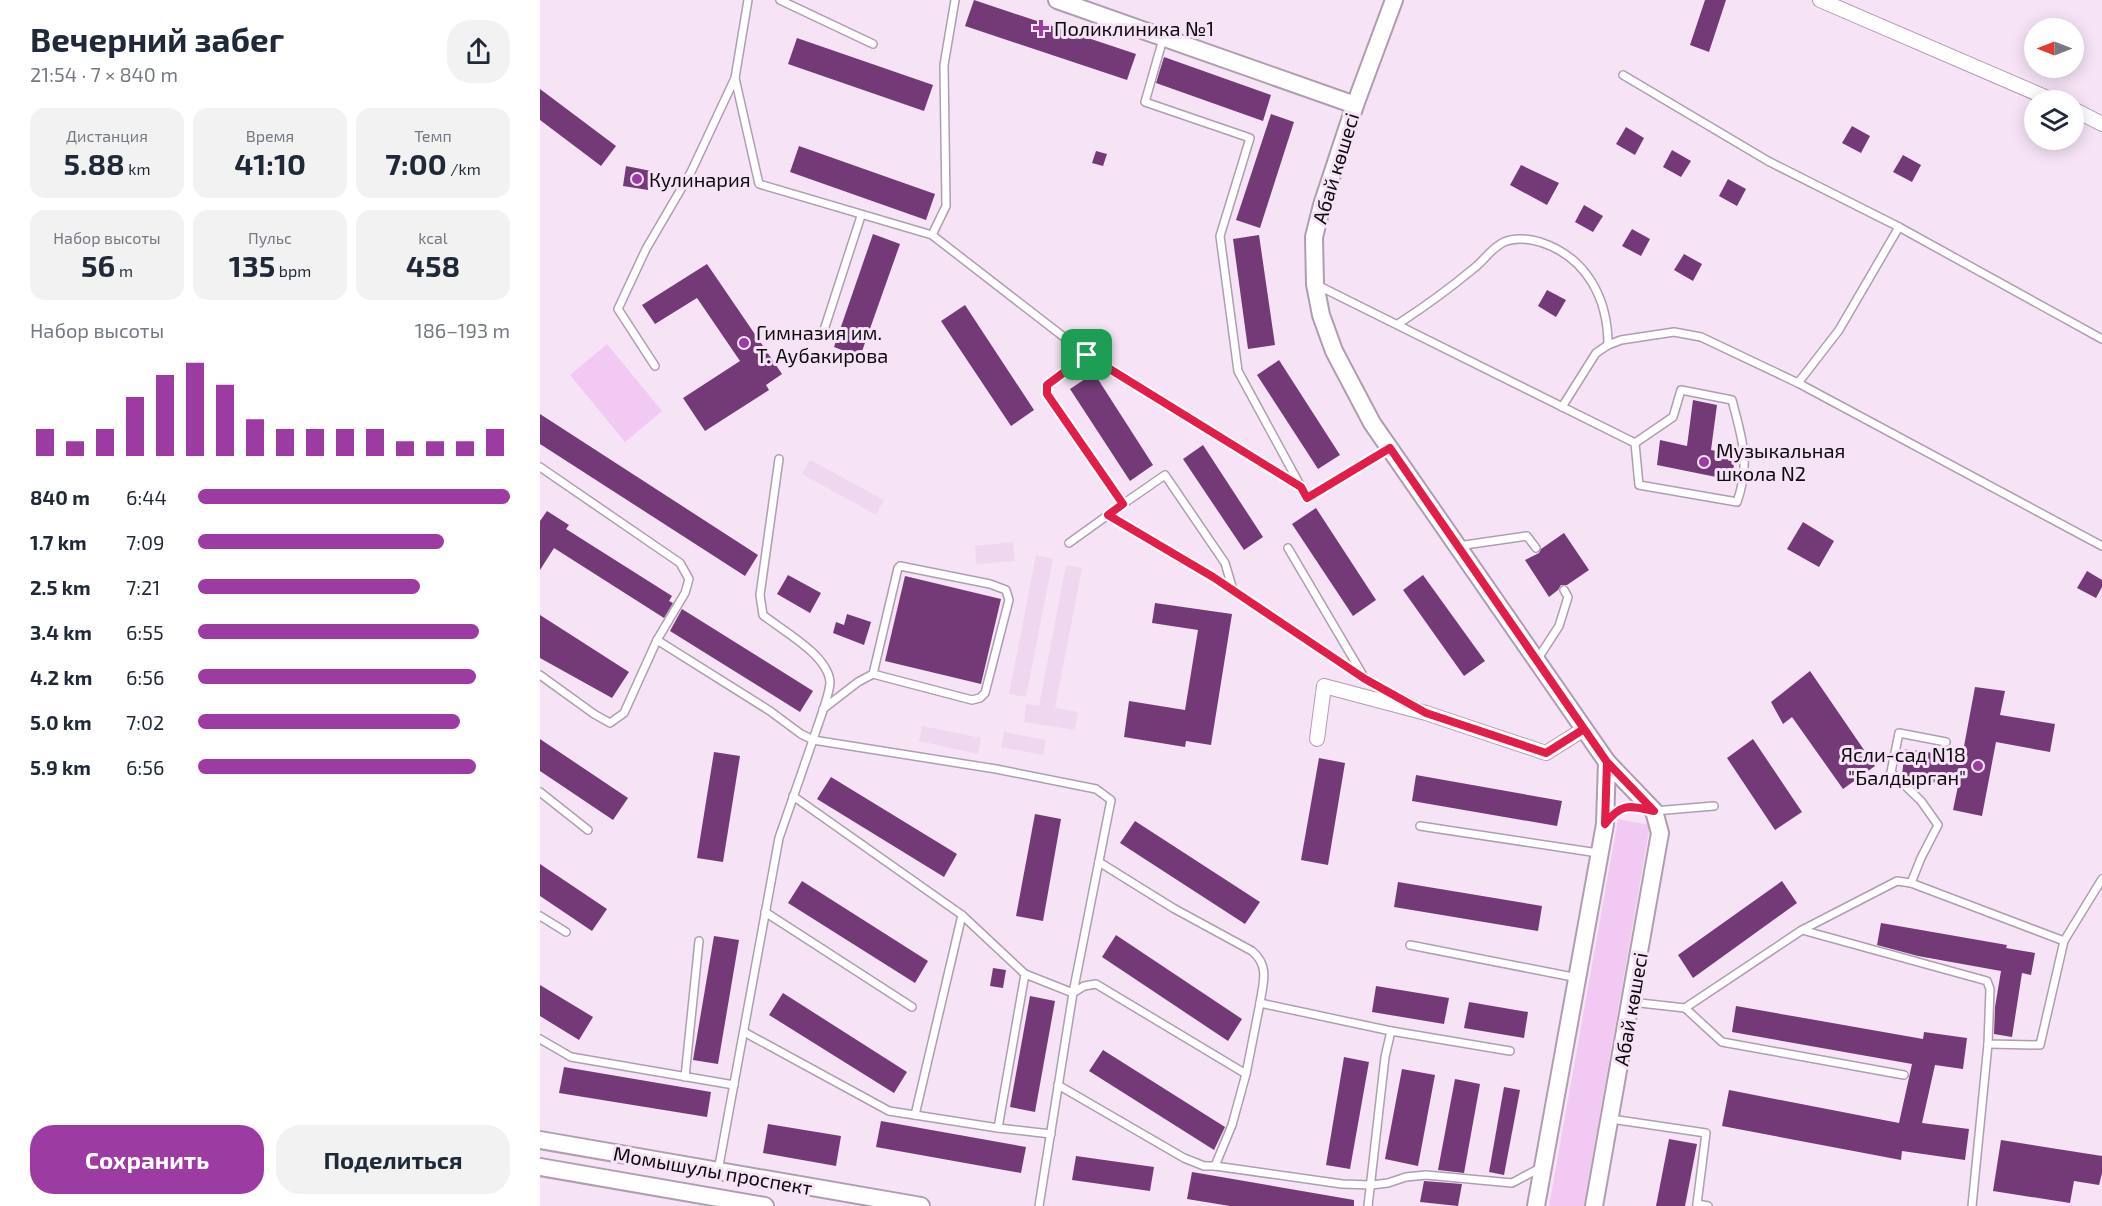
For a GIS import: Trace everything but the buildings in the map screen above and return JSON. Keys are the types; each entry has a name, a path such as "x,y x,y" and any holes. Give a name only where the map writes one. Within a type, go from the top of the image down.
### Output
{"street":[{"path":"1057,0 1355,105"},
{"name":"Абай көшесі","path":"1394,0 1355,105 1322,205 1314,237 1315,284 1321,315 1334,351 1372,423 1607,762 1654,811 1660,833 1594,1206"},
{"path":"1820,0 2029,90"},
{"path":"2084,115 2102,124"},
{"path":"1317,739 1324,686 1426,713 1546,753 1584,729"},
{"path":"1536,1206 1605,824 1607,762"},
{"name":"Момышулы проспект","path":"540,1140 921,1206"},
{"name":"Момышулы проспект","path":"540,1167 713,1202 765,1206"},
{"path":"713,1202 718,1171"}],"lane":[{"path":"655,366 618,309 646,249 691,172 735,78 748,0"},
{"path":"780,0 873,44"},
{"path":"932,235 946,206 944,65 955,0"},
{"path":"1164,37 1145,102 1250,138 1220,236 1238,371 1307,498 1390,448"},
{"path":"1623,75 1768,160 1899,227 2102,339"},
{"path":"735,78 759,184 861,216 932,235 1087,355 1301,487"},
{"path":"823,333 861,216"},
{"path":"1798,383 1839,330 1899,227"},
{"path":"1398,324 1439,297 1478,265 1492,249 1505,241 1531,240 1554,247 1571,257 1585,271 1604,307 1608,327 1608,345"},
{"path":"1315,284 1635,443"},
{"path":"1562,407 1596,353 1608,345 1621,340 1674,332 1686,333 1701,337 1798,383 2102,546"},
{"path":"1087,355 1047,385 1047,394 1123,504"},
{"path":"1680,390 1732,400 1745,450 1743,483 1737,501 1639,485 1635,443 1673,417 1680,390"},
{"path":"718,1171 779,838 830,684 827,670 820,659 763,615 760,604 779,459"},
{"path":"540,467 680,563 689,579 685,593 657,640 624,713 610,723 540,675"},
{"path":"1069,543 1165,475 1226,563 1233,590"},
{"path":"1108,515 1233,590 1365,679 1426,713"},
{"path":"1458,546 1527,536 1536,548"},
{"path":"1288,548 1365,679"},
{"path":"823,709 858,682 873,674 972,700 980,698 985,693 1009,600 1006,590 990,584 900,566 873,674"},
{"path":"1537,660 1559,626 1568,597 1564,590"},
{"path":"657,640 813,740 996,769 1096,789 1111,800 1073,993 1039,1206"},
{"path":"1911,883 1938,825 1922,801 1891,772 1899,733 1946,742"},
{"path":"540,792 588,830"},
{"path":"793,795 962,915 1025,975 1073,993"},
{"path":"1605,824 1614,812 1630,806 1654,811 1714,806"},
{"path":"1420,826 1598,853"},
{"path":"1099,862 1173,908 1252,951 1261,959 1264,973 1246,1074 1232,1125 1215,1166"},
{"path":"1988,1044 2034,1047 2040,1045 2064,941 2102,879"},
{"path":"1685,1008 1802,930 1897,881 1911,883 2064,941"},
{"path":"765,912 912,1007"},
{"path":"915,1115 962,915"},
{"path":"540,916 566,932"},
{"path":"1802,930 1987,981 1990,989 1988,1044 1972,1206"},
{"path":"685,1077 699,941"},
{"path":"1410,945 1578,978"},
{"path":"998,1128 1025,975"},
{"path":"1073,993 1084,986 1096,984 1246,1074"},
{"path":"1631,1002 1685,1008 1722,1042 1904,1075"},
{"path":"1260,1003 1391,1031 1510,1051"},
{"path":"1368,1206 1385,1056 1391,1031"},
{"path":"744,1032 889,1112 1051,1134"},
{"path":"540,1039 571,1057 734,1085"},
{"path":"1058,1085 1184,1158 1204,1166 1342,1184 1371,1185 1426,1175 1512,1184 1544,1166"},
{"path":"1611,1119 1706,1133 1696,1204 1708,1206"}],"shaded area":[{"path":"607,344 662,411 625,442 570,375"},
{"path":"810,460 884,500 876,515 802,474"},
{"path":"1013,542 1015,561 976,564 975,546"},
{"path":"1036,555 1053,559 1026,697 1009,694"},
{"path":"1066,565 1082,568 1055,708 1078,712 1075,730 1024,722 1026,704 1039,706"},
{"path":"922,726 981,738 978,754 919,741"},
{"path":"1004,732 1046,740 1043,755 1001,747"},
{"path":"1618,819 1650,825 1584,1206 1549,1206"}],"place":[{"name":"Поликлиника №1","path":"1041,28"},
{"name":"Кулинария","path":"637,179"},
{"name":"Гимназия им. Т. Аубакирова","path":"744,343"},
{"name":"Музыкальная школа N2","path":"1704,462"},
{"name":"Ясли-сад N18 \"Балдырган\"","path":"1978,766"}],"route":[{"path":"1087,355 1047,385 1047,394 1123,504 1108,515 1213,577 1365,679 1426,713 1546,753 1584,729 1607,762 1654,811 1630,806 1614,812 1605,824 1607,762 1390,448 1307,498 1301,487 1087,355"}]}
